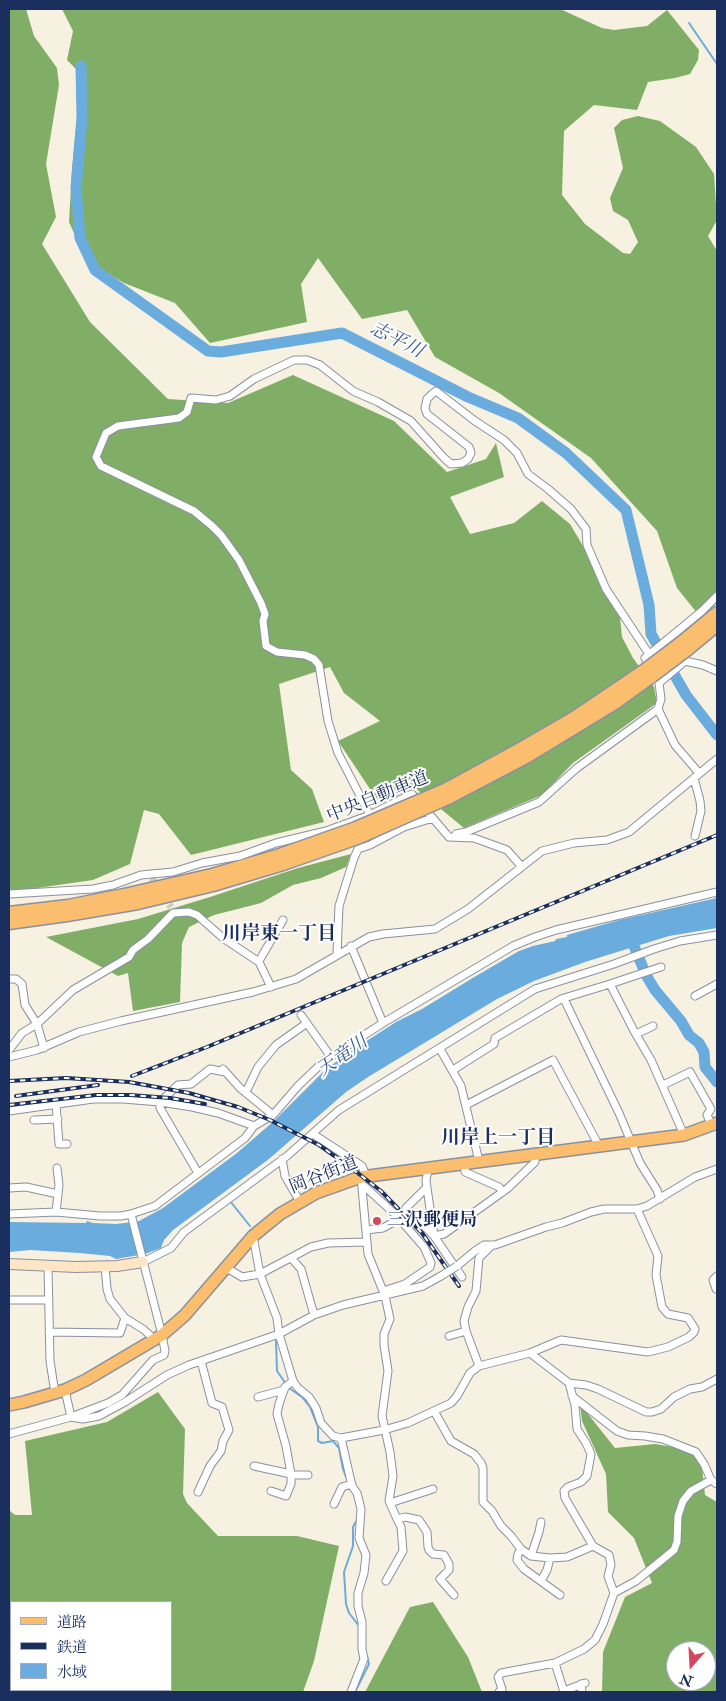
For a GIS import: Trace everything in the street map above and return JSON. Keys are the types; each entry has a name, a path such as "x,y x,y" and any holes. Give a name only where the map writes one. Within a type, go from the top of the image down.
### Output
{"highway":[{"name":"中央自動車道","path":"685,651 717,613"},
{"name":"中央自動車道","path":"9,913 68,906 124,895 282,859 360,836 448,793 565,723 652,677 717,625"},
{"name":"中央自動車道","path":"9,923 103,910 213,885 282,859"},
{"path":"9,927 69,920 141,906 213,885"},
{"path":"9,907 124,895"}],"main road":[{"name":"岡谷街道","path":"9,1405 60,1391 94,1375 158,1337 185,1315 254,1236 280,1214 316,1194 363,1179 479,1161 684,1135 715,1125"}],"street":[{"path":"370,815 338,753 328,721 319,665 314,659 305,655 277,652 266,646 263,621 265,614 261,603 239,560 212,526 194,511 100,466 96,458 106,433 118,426 179,418 187,412 192,398 216,400 230,396 254,379 294,360 307,360 320,365 353,391 378,402 411,421 451,464 462,463 468,459 471,453 469,447 427,414 425,408 427,399 436,391 475,421 504,440 516,453 528,474 548,489 576,515 586,529 587,544 606,589 649,654"},
{"path":"444,832 454,834 466,832 539,802 577,768 658,710 661,699 645,658 669,640 717,596"},
{"path":"669,640 717,671"},
{"path":"652,677 685,651"},
{"path":"658,710 675,745 696,776 701,811 695,836"},
{"path":"9,1057 44,1048 79,1032 271,987 296,979 369,937 435,929 468,909 542,851 574,843 607,840 629,832 716,760"},
{"path":"716,760 717,770"},
{"path":"9,894 113,886 141,875 151,876 173,872 202,863 240,856 276,843 326,831 370,815 412,794 449,837 474,838 507,850 522,867"},
{"path":"337,954 339,906 358,849 370,845 404,827 433,818"},
{"path":"9,1214 56,1212 132,1217 155,1206 245,1138 254,1126 273,1115 298,1086 331,1057 383,1022 513,946 535,937 600,919 717,892"},
{"path":"9,1050 22,1033 37,1024 73,990 129,957 133,950 148,939 172,910 197,915 223,938 259,961 271,987"},
{"path":"259,961 283,920"},
{"path":"9,1264 48,1267 105,1266 142,1260 171,1248 184,1232 282,1160 339,1110 535,989 680,941 717,935"},
{"path":"351,946 383,1022"},
{"path":"453,1070 494,1044 495,1038 564,999 661,968"},
{"path":"9,980 16,979 22,984 25,1005 37,1024 44,1048"},
{"path":"610,984 664,1085 684,1135"},
{"path":"695,996 717,984"},
{"path":"564,999 632,1142 640,1163 654,1185 660,1199"},
{"path":"301,1015 331,1057"},
{"path":"246,1092 258,1067 276,1045 308,1023"},
{"path":"636,1034 653,1026"},
{"path":"440,1049 461,1086 479,1161"},
{"path":"466,1105 553,1060 599,1146"},
{"path":"198,1173 160,1108 160,1102 178,1085 191,1084 210,1069 224,1070 273,1115"},
{"path":"664,1085 690,1072 711,1109 707,1115 715,1125"},
{"path":"9,1112 93,1099 160,1102 218,1113 254,1126"},
{"path":"56,1104 58,1144 67,1144"},
{"path":"34,1120 58,1118"},
{"path":"313,1134 362,1166 368,1254 384,1293 390,1319 384,1334 388,1371 382,1416 393,1476 390,1503 401,1527 402,1551 386,1581"},
{"path":"434,1236 444,1234 503,1192 535,1162 535,1154"},
{"path":"282,1160 285,1176 300,1202"},
{"path":"465,1164 466,1172 499,1187 503,1192"},
{"path":"56,1212 58,1194 57,1168"},
{"path":"428,1168 427,1187 434,1236"},
{"path":"71,1417 83,1419 99,1416 167,1375 200,1361 279,1334 314,1315 384,1293 424,1286 457,1266 484,1245 492,1245 546,1227 562,1224 591,1212 604,1209 637,1209 660,1199 695,1177 717,1169"},
{"path":"363,1179 424,1248 431,1263 430,1267 405,1284 384,1293"},
{"path":"9,1188 26,1187 58,1194"},
{"path":"427,1187 406,1208 434,1236 462,1277"},
{"path":"254,1236 260,1274 277,1318 279,1334 293,1381 309,1397 316,1408 321,1423 333,1436 341,1438 384,1430 408,1423 451,1403 458,1396 470,1373 478,1366 530,1353 561,1340 648,1352 668,1347 689,1337 695,1329 688,1318 668,1314 662,1307 656,1275 658,1256 637,1209"},
{"path":"366,1230 383,1228 392,1223 397,1216"},
{"path":"9,1434 71,1417 108,1403 122,1395 153,1360 164,1355 166,1350 158,1337 132,1217"},
{"path":"225,1267 242,1277 260,1274 311,1247 328,1243 367,1242"},
{"path":"478,1366 464,1321 468,1307 476,1292 479,1258 492,1245"},
{"path":"291,1258 301,1269 314,1315"},
{"path":"105,1266 110,1300 125,1318 158,1337"},
{"path":"48,1267 50,1362 71,1417"},
{"path":"717,1276 713,1280 717,1288"},
{"path":"9,1300 49,1300"},
{"path":"49,1332 120,1333 125,1318"},
{"path":"449,1336 466,1331"},
{"path":"530,1353 569,1383 598,1389 646,1412 661,1409 674,1397 690,1389 702,1387 717,1380"},
{"path":"198,1492 210,1466 221,1451 228,1430 222,1407 219,1404 212,1403 200,1361"},
{"path":"270,1491 286,1496 291,1484 291,1474 278,1414 279,1404 285,1387 293,1381"},
{"path":"499,1692 502,1689 498,1676 501,1673 555,1663 584,1649 595,1640 614,1593 608,1576 611,1565 608,1555 593,1546 565,1498 564,1492 568,1487 582,1482 587,1476 591,1454 577,1429 575,1405 569,1383"},
{"path":"258,1397 284,1390"},
{"path":"572,1396 617,1431 628,1435 663,1439 696,1452 714,1482 691,1491 683,1501 678,1516 677,1542 674,1550 636,1581 614,1593"},
{"path":"434,1411 451,1441 474,1454 481,1463 483,1468 483,1502 492,1511 500,1526 521,1549 531,1556 550,1558 567,1557 593,1546"},
{"path":"341,1438 352,1484 357,1493 361,1509 359,1538 366,1555 364,1573 358,1593 364,1659 351,1692"},
{"path":"254,1466 291,1474 308,1475"},
{"path":"334,1504 342,1487 352,1484"},
{"path":"390,1503 433,1489"},
{"path":"397,1519 412,1517 419,1520 424,1526 430,1550 433,1554 444,1555 449,1564 449,1570 440,1579 454,1595"},
{"path":"531,1556 541,1522"},
{"path":"521,1549 518,1554 518,1560 524,1569 560,1595"},
{"path":"541,1581 548,1570 550,1558"},
{"path":"555,1663 564,1692 583,1684 582,1692"}],"green space":[{"path":"9,9 26,9 34,36 57,68 59,85 46,164 56,217 42,244 90,322 168,399 228,403 293,375 394,421 447,472 486,459 496,443 504,477 450,497 470,534 514,523 542,501 570,524 619,607 622,637 633,658 654,687 657,703 573,763 542,795 464,828 414,787 380,804 338,741 380,721 344,693 330,667 279,684 291,770 312,789 324,822 191,855 159,814 144,810 130,864 93,880 9,892"},
{"path":"62,9 560,9 602,28 614,30 647,26 667,10 699,50 698,60 690,74 648,82 637,110 594,105 564,131 562,195 585,224 623,253 630,254 638,242 628,220 613,211 610,198 623,168 614,128 622,120 638,116 660,121 696,147 714,174 717,220 708,236 717,251 717,603 701,618 677,588 657,531 591,458 499,393 435,357 407,310 362,319 318,258 301,284 307,322 210,343 175,303 124,283 86,260 69,222 81,74 67,60 73,31"},
{"path":"351,854 346,867 321,878 293,885 261,903 214,915 189,927 182,943 180,1002 133,1011 128,973 118,976 46,937 138,919 298,868"},
{"path":"158,1392 185,1429 183,1494 187,1503 218,1536 297,1536 339,1546 314,1661 303,1692 9,1692 9,1510 15,1515 32,1515 25,1441 107,1422"},
{"path":"580,1404 615,1448 655,1444 692,1450 702,1467 705,1495 717,1502 717,1692 602,1692 603,1652 625,1597 652,1583 634,1538 608,1512 606,1474 582,1421"},
{"path":"433,1602 468,1657 482,1692 365,1692 410,1607"}],"water":[{"name":"天竜川","path":"717,898 717,928 669,936 585,962 534,981 497,999 368,1077 346,1092 269,1159 173,1230 164,1240 161,1248 145,1254 116,1259 110,1256 80,1253 30,1250 9,1252 9,1222 86,1223 87,1221 116,1224 139,1221 163,1208 237,1153 274,1121 323,1072 345,1055 396,1022 422,1009 519,951 619,920"}],"waterway":[{"path":"689,23 717,64"},
{"name":"志平川","path":"81,66 82,118 76,188 80,238 95,270 208,351 221,352 342,333 468,397 518,418 566,453 626,510 649,605 651,634 686,695 717,735"},
{"path":"629,934 646,975 655,990 681,1021 689,1035 699,1043 704,1052 705,1067 717,1082"},
{"path":"230,1201 250,1226"},
{"path":"276,1341 277,1371 286,1384"},
{"path":"289,1388 302,1397 310,1407 318,1427 318,1441 322,1443 333,1441 339,1448 346,1477"},
{"path":"358,1518 353,1527 353,1546 344,1572 346,1604 349,1613 359,1626"},
{"path":"355,1692 369,1664 367,1656"}],"tunnel":[{"path":"152,878 171,907"}],"railway":[{"path":"132,1076 207,1047 717,835"},
{"path":"9,1081 66,1078 129,1082 189,1093 238,1107 270,1120 319,1145 381,1191 422,1233 459,1286"},
{"path":"16,1096 98,1085"},
{"path":"9,1105 96,1095 170,1098 205,1104"}],"place":[{"name":"三沢郵便局","path":"377,1221"}],"district":[{"name":"川岸東一丁目","path":"279,935"},
{"name":"川岸上一丁目","path":"498,1139"}]}
